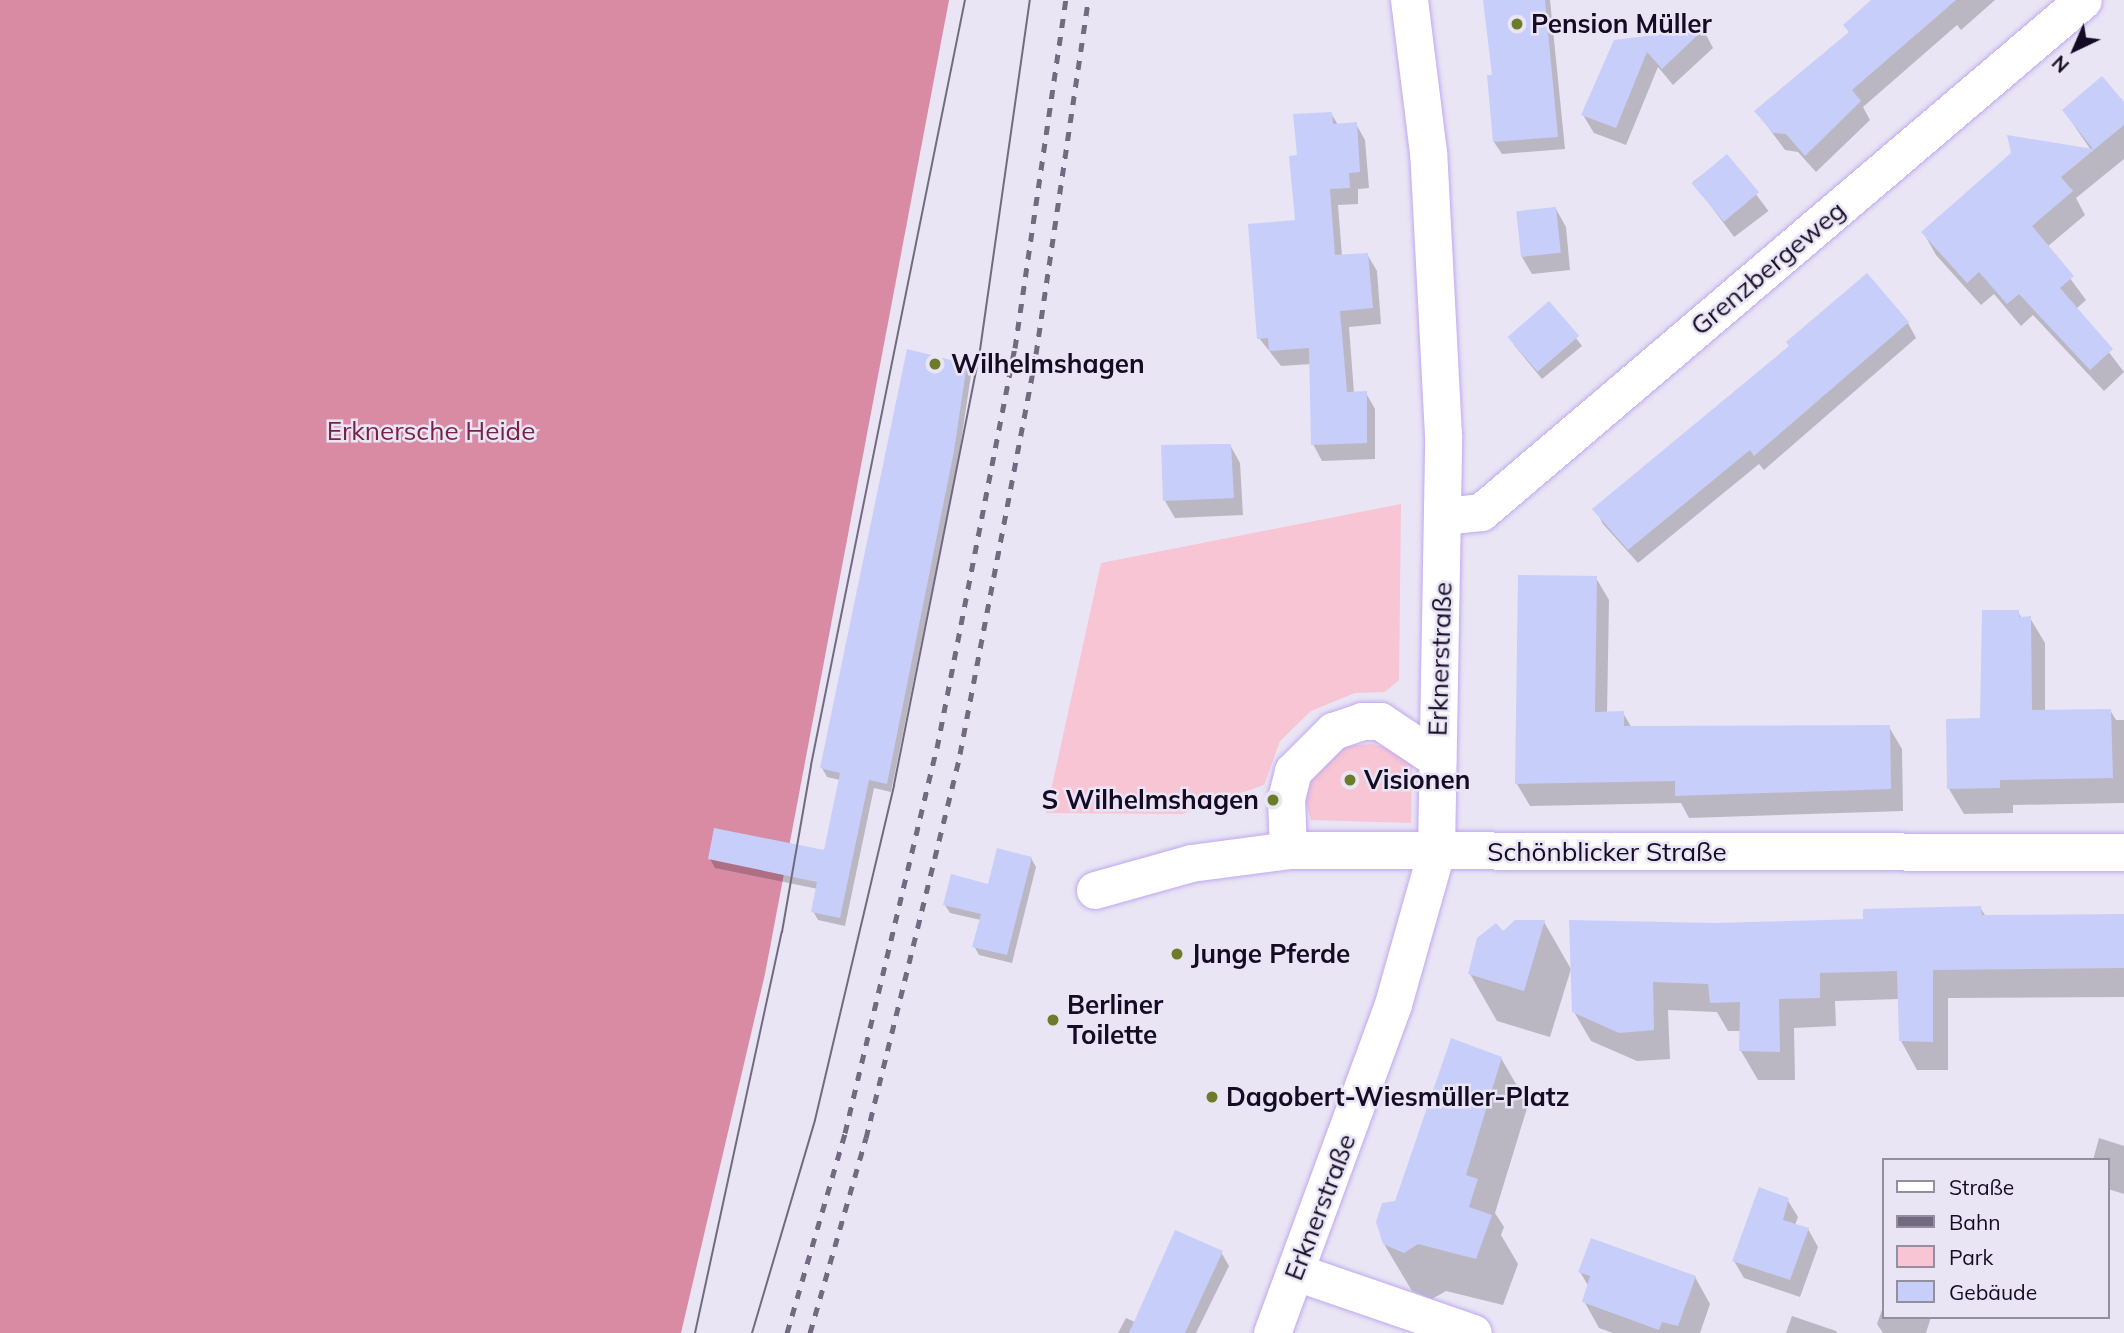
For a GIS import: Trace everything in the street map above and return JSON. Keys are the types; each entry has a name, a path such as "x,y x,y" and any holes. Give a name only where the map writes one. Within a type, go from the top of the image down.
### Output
{"street":[{"name":"Erknerstraße","path":"1272,1333 1392,1004 1436,852 1444,516 1428,152 1409,0"},
{"name":"Grenzbergeweg","path":"1444,516 1481,512 2083,0"},
{"path":"1288,850 1286,799 1293,771 1333,731 1362,721 1380,721 1437,759"},
{"name":"Schönblicker Straße","path":"1095,890 1191,863 1288,850 2124,852"},
{"path":"1296,1272 1473,1333"}],"green space":[{"name":"Erknersche Heide","path":"0,0 949,0 765,974 681,1333 0,1333"},
{"path":"1401,504 1399,680 1385,692 1355,693 1311,711 1280,741 1264,785 1182,814 1046,813 1101,563"},
{"path":"1372,744 1397,750 1412,764 1411,823 1311,820 1305,799 1308,782 1326,757 1345,746"}],"building":[{"path":"1483,0 1545,0 1558,137 1493,142 1487,75 1492,75"},
{"path":"1871,0 1956,0 1852,90 1861,101 1805,156 1786,134 1773,133 1754,111 1849,32 1843,25"},
{"path":"1704,29 1662,69 1647,52 1616,128 1581,115 1614,40"},
{"path":"2102,76 2124,102 2124,125 2061,177 2073,191 2032,226 2074,276 2060,288 2113,349 2090,370 2019,294 2007,304 1979,272 1967,283 1921,232 2011,153 2007,135 2093,149 2062,110"},
{"path":"1332,112 1333,124 1357,122 1360,172 1349,173 1350,188 1330,189 1335,255 1368,253 1373,308 1340,311 1347,392 1367,391 1367,443 1311,445 1309,348 1269,351 1268,338 1257,339 1248,224 1295,220 1289,156 1297,155 1293,114"},
{"path":"1727,154 1759,192 1724,222 1692,184"},
{"path":"1556,207 1561,253 1521,257 1516,211"},
{"path":"1867,273 1909,322 1754,456 1750,450 1628,550 1592,509 1789,346 1786,342"},
{"path":"1549,301 1579,336 1538,372 1507,337"},
{"path":"907,349 967,364 954,451 887,784 869,780 840,918 811,912 817,882 708,859 714,828 824,850 840,773 820,768"},
{"path":"1231,444 1234,498 1163,501 1161,445"},
{"path":"1518,575 1597,576 1595,712 1624,711 1624,726 1890,725 1891,789 1675,796 1675,781 1515,784"},
{"path":"1982,610 2019,610 2019,617 2031,616 2032,710 2111,709 2113,778 2000,780 2000,788 1947,789 1946,719 1980,718"},
{"path":"997,848 1032,857 1007,955 972,947 981,914 943,905 951,874 988,884"},
{"path":"1981,906 1982,915 2124,914 2124,968 1933,970 1933,1042 1899,1041 1897,971 1820,973 1820,998 1779,999 1780,1052 1739,1051 1740,1002 1710,1003 1708,984 1653,982 1654,1030 1619,1033 1572,1012 1569,920 1714,923 1863,919 1863,909"},
{"path":"1515,920 1545,920 1524,991 1468,974 1477,938 1496,923 1503,931"},
{"path":"1451,1038 1502,1057 1466,1175 1478,1179 1469,1207 1492,1215 1476,1259 1418,1244 1404,1253 1383,1244 1376,1222 1382,1203 1395,1201"},
{"path":"1759,1187 1789,1198 1783,1220 1809,1228 1790,1280 1732,1261"},
{"path":"1175,1230 1223,1251 1185,1333 1129,1333"},
{"path":"1591,1238 1696,1276 1678,1326 1662,1322 1659,1330 1582,1302 1590,1276 1578,1272"}],"tram line":[{"path":"695,1333 782,932 811,765 965,0"},
{"path":"752,1333 815,1120 894,785 980,350 1030,0"}],"railway":[{"path":"787,1333 845,1133 937,748 1015,348 1066,0"},
{"path":"810,1333 866,1138 960,754 1036,354 1088,0"}],"place":[{"name":"Pension Müller","path":"1517,24"},
{"name":"Wilhelmshagen","path":"935,364"},
{"name":"Visionen","path":"1350,780"},
{"name":"S Wilhelmshagen","path":"1273,800"},
{"name":"Junge Pferde","path":"1177,954"},
{"name":"Berliner Toilette","path":"1053,1020"},
{"name":"Dagobert-Wiesmüller-Platz","path":"1212,1097"}]}
